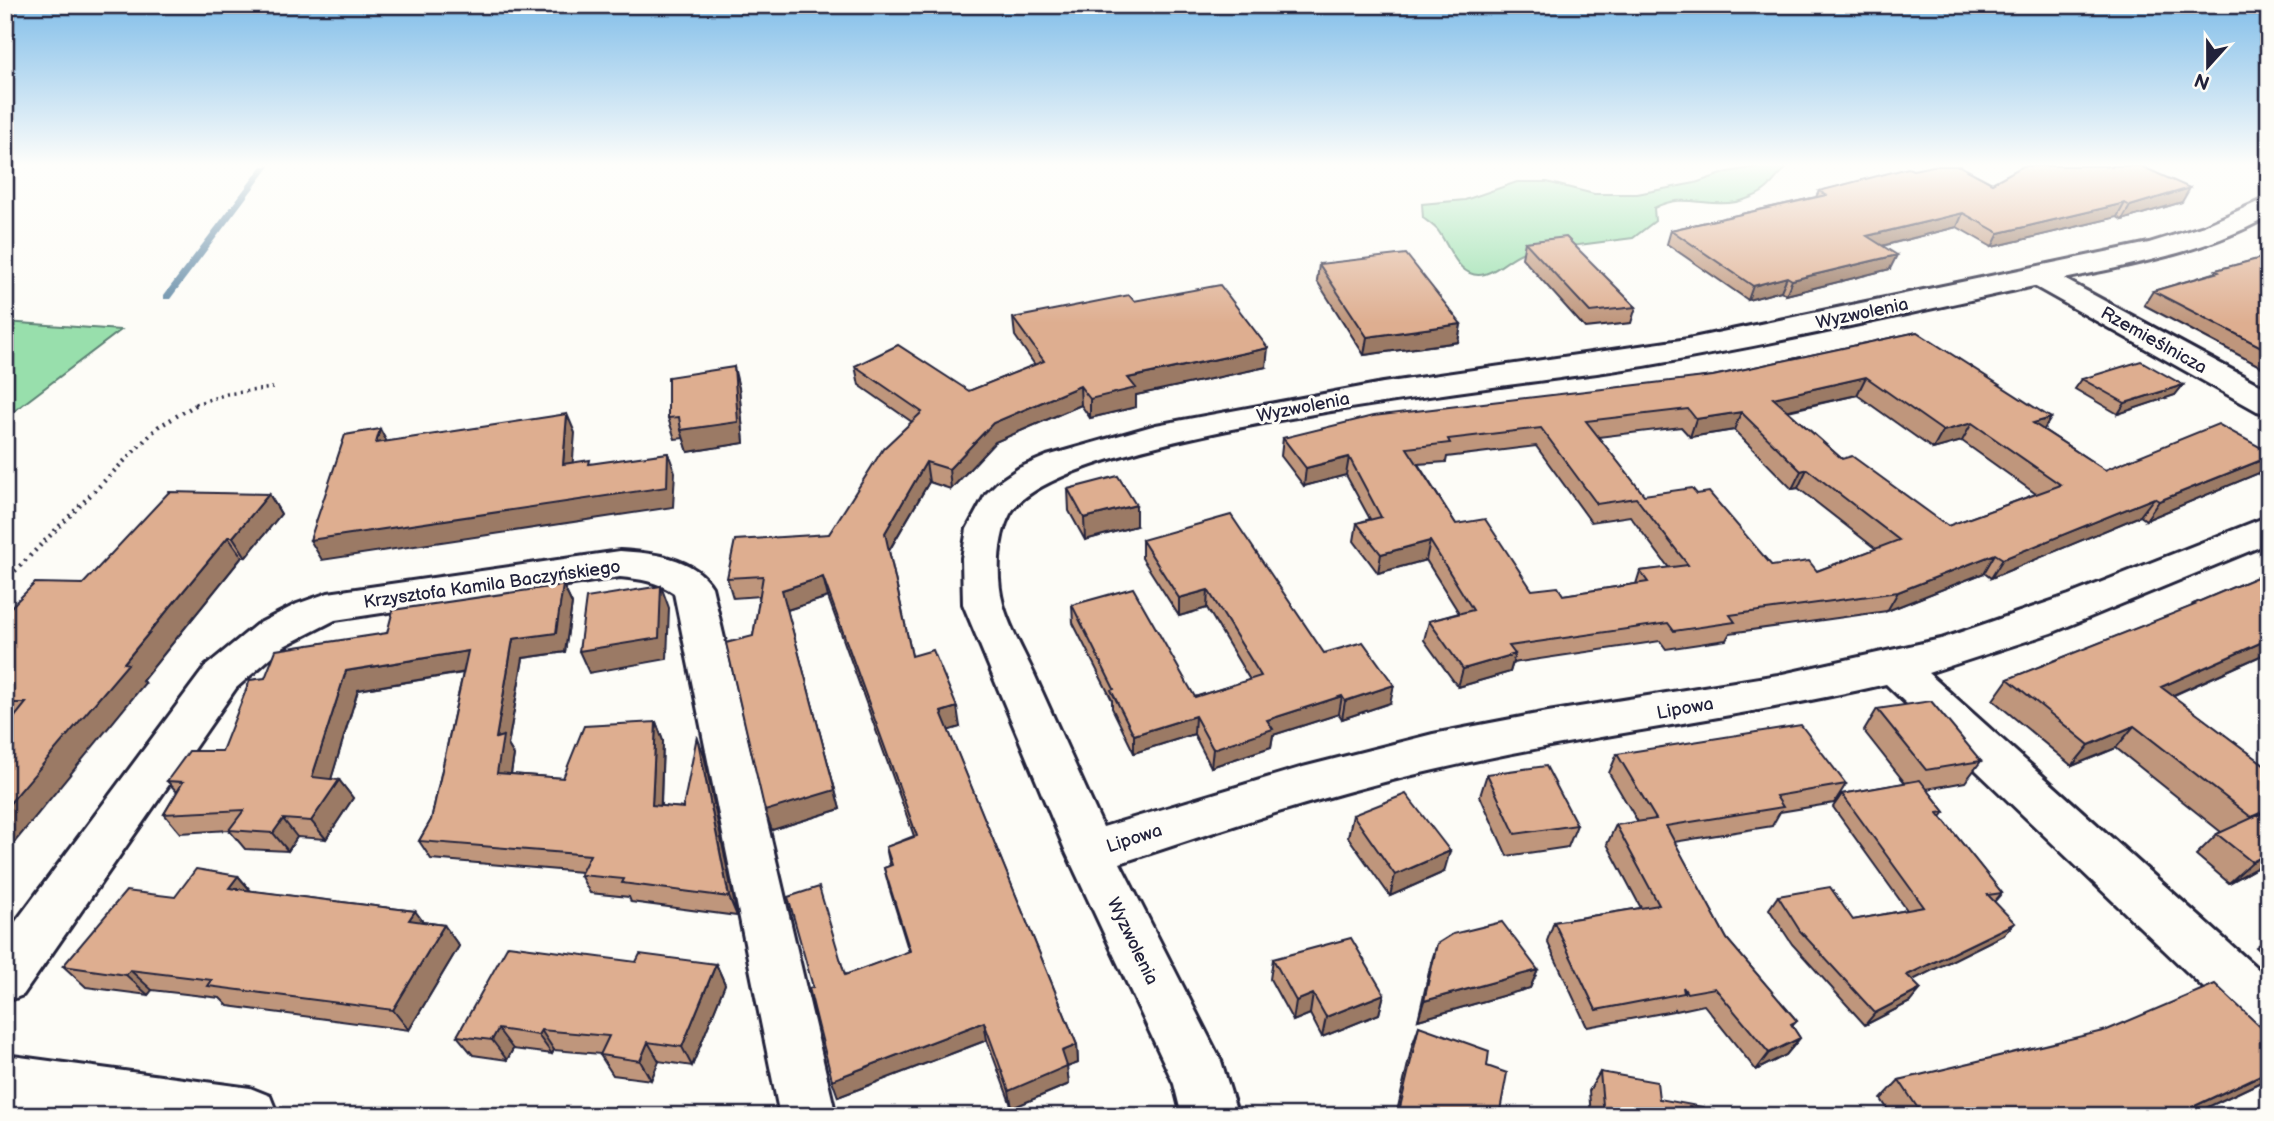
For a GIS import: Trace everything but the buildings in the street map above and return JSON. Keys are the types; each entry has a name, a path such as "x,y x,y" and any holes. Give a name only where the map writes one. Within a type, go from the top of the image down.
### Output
{"street":[{"name":"Wyzwolenia","path":"1210,1116 1201,1080 1090,852 984,604 979,563 983,536 994,510 1007,493 1032,475 1060,463 1110,448 1350,397 1525,371 1645,357 2039,277 2168,247 2253,218"},
{"name":"Rzemieślnicza","path":"2039,277 2269,404"},
{"name":"Lipowa","path":"1090,852 1258,798 1433,752 1767,694 1894,667 1962,648 2051,618 2269,528"},
{"name":"Krzysztofa Kamila Baczyńskiego","path":"5,978 221,677 259,640 286,624 328,607 620,564 648,566 678,574 692,587 808,1116"},
{"path":"1894,667 2269,1014"},
{"path":"5,1082 250,1116"}],"path":[{"path":"5,581 158,427 178,411 226,393 273,388"}],"green space":[{"path":"1423,218 1655,218 1655,221 1633,238 1524,252 1496,269 1476,275 1462,268 1438,230"},
{"path":"5,322 121,330 5,418"}],"waterway":[{"path":"167,297 226,218"}]}
